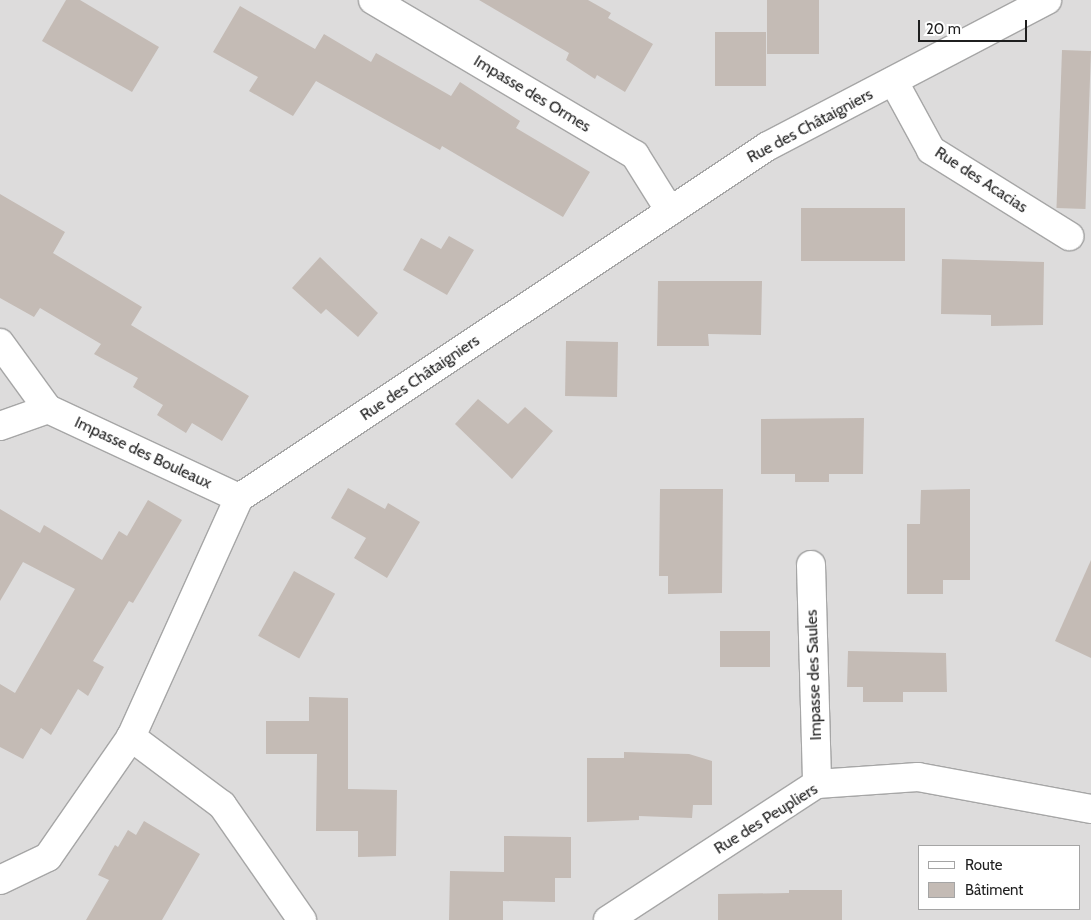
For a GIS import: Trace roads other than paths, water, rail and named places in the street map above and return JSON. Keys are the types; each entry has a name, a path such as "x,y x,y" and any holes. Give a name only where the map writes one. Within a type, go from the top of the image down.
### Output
{"street":[{"name":"Impasse des Ormes","path":"373,0 636,155 670,211"},
{"name":"Rue des Châtaigniers","path":"239,498 768,146 894,82 1047,0"},
{"name":"Rue des Acacias","path":"894,82 931,150 1069,236"},
{"path":"0,343 48,409 0,426"},
{"name":"Impasse des Bouleaux","path":"48,409 239,498"},
{"path":"0,880 48,858 131,737 239,498"},
{"name":"Impasse des Saules","path":"811,565 817,784"},
{"path":"131,737 222,805 302,920"},
{"name":"Rue des Peupliers","path":"608,920 817,784 918,777 1091,809"}]}
